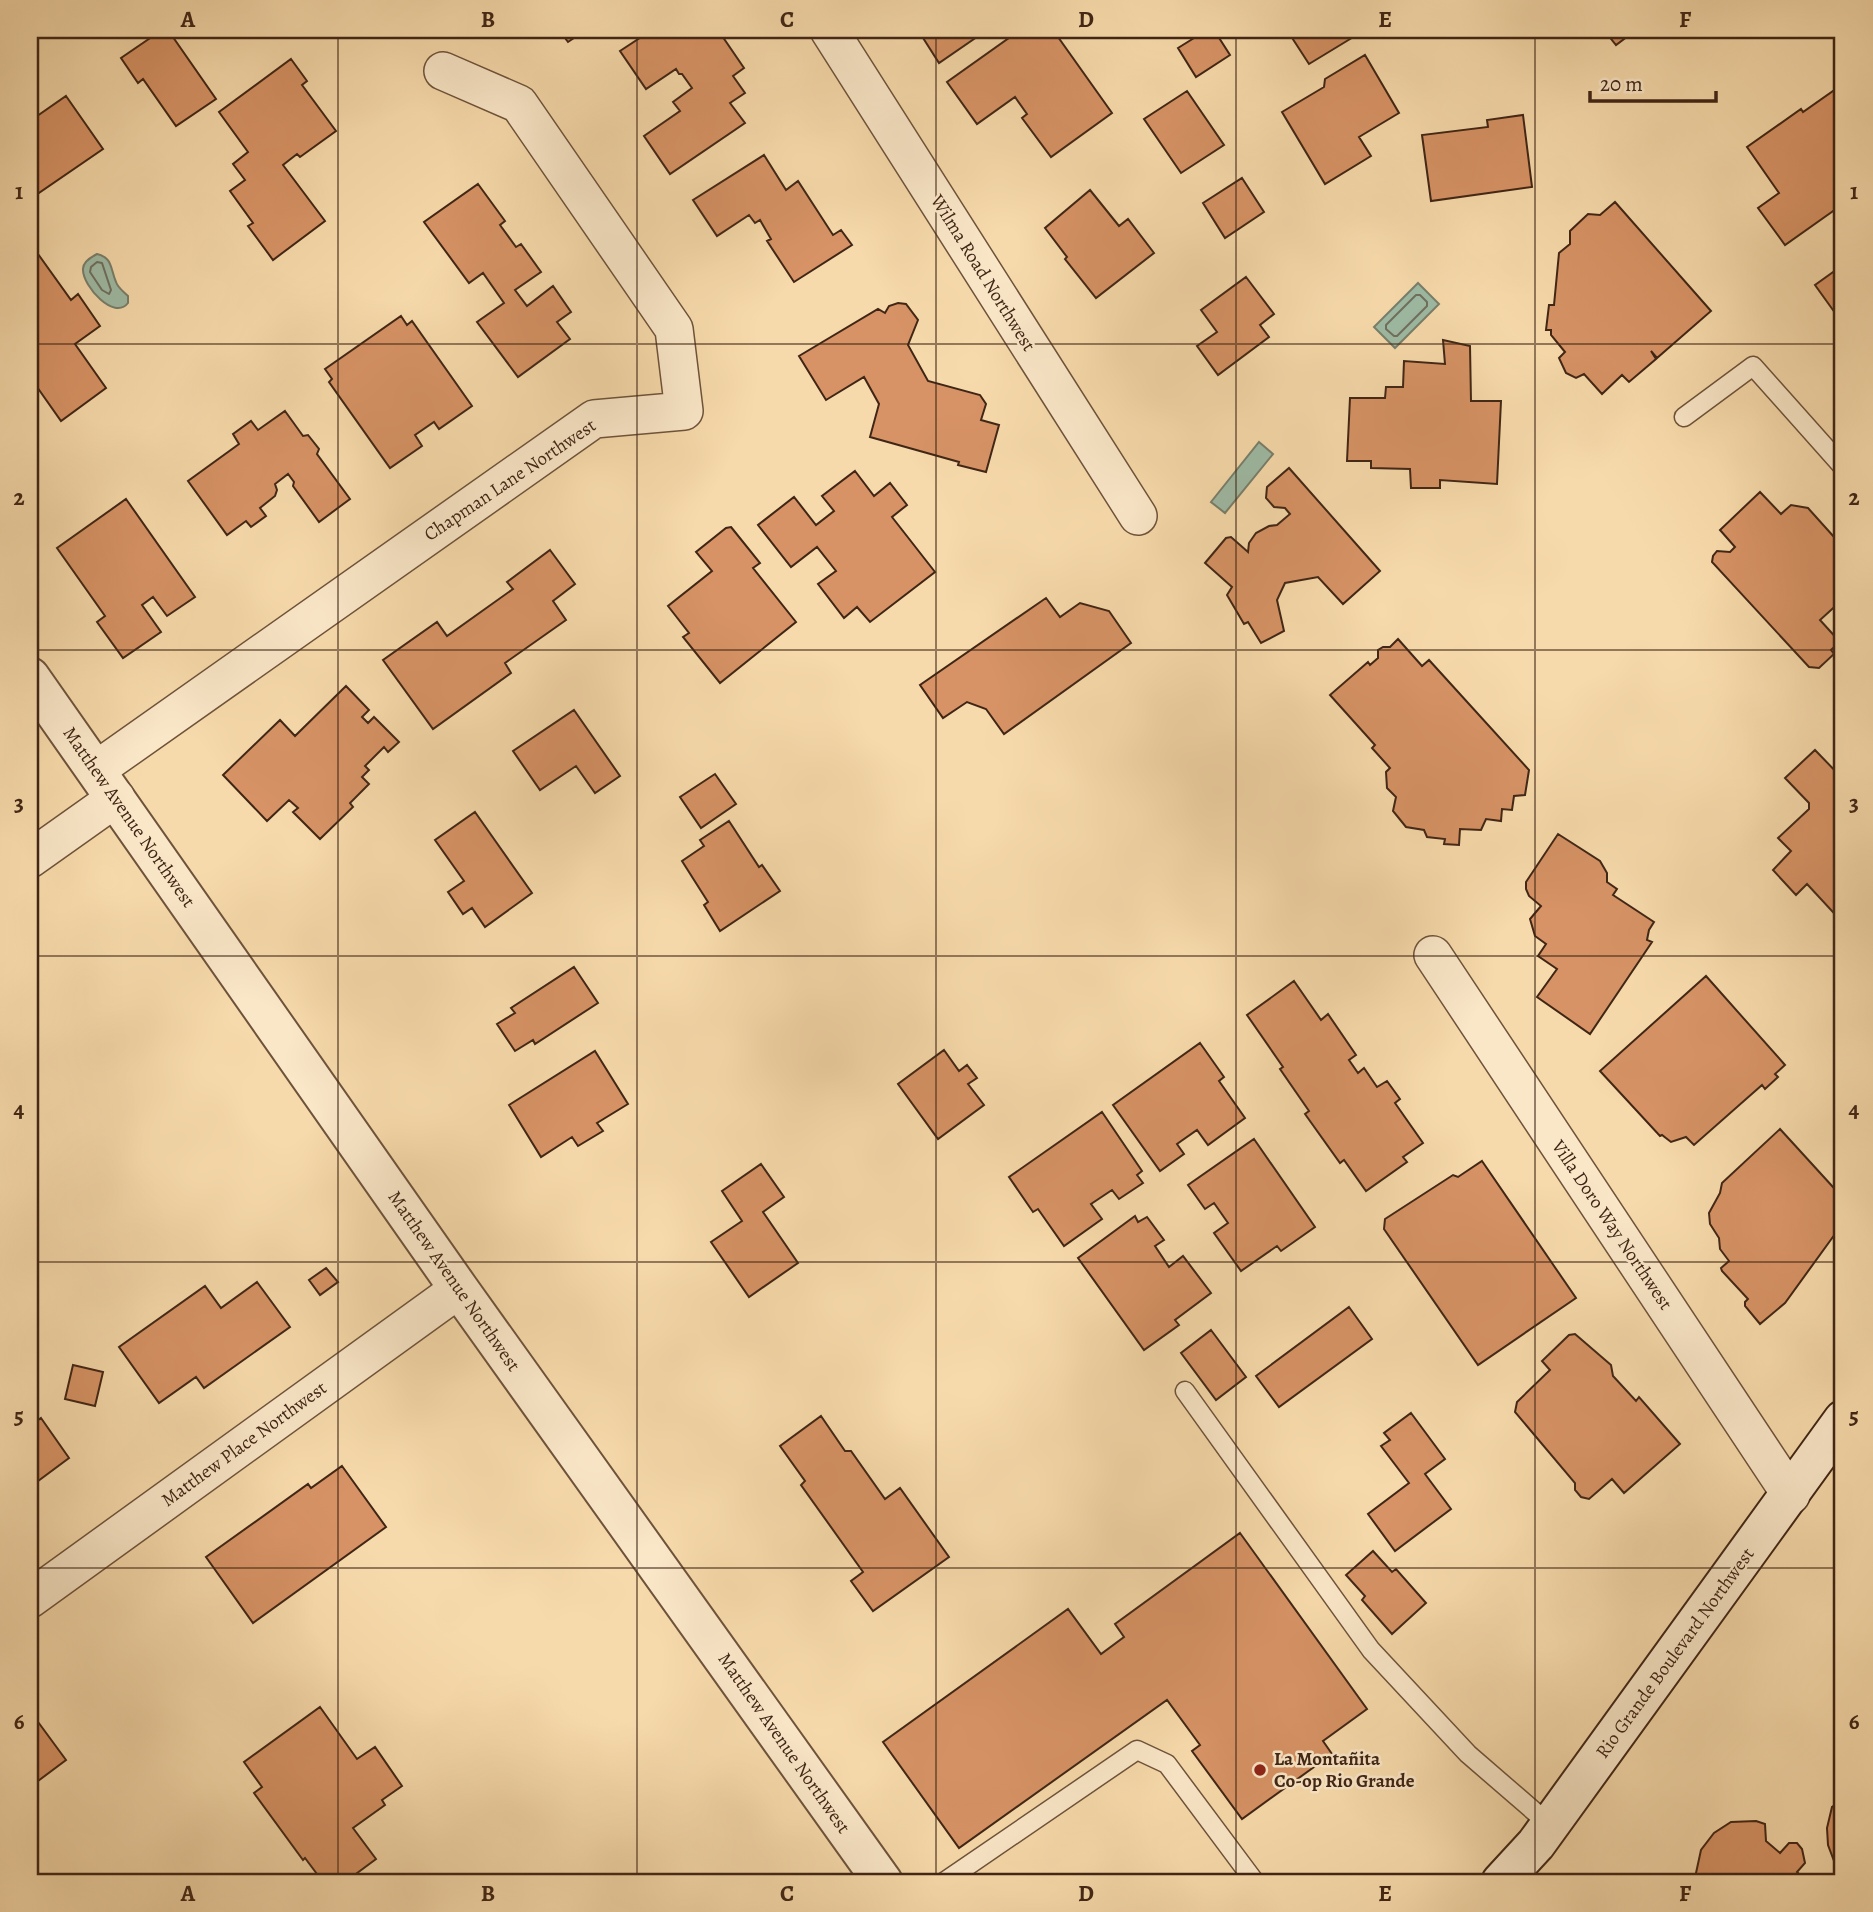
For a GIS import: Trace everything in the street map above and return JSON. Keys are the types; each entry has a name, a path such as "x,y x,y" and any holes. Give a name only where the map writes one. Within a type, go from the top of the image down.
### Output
{"street":[{"name":"Wilma Road Northwest","path":"829,30 1138,516"},
{"name":"Chapman Lane Northwest","path":"106,784 594,419 684,411 674,329 519,104 443,72"},
{"name":"Matthew Avenue Northwest","path":"30,677 459,1289 883,1882"},
{"path":"30,859 106,784"},
{"name":"Villa Doro Way Northwest","path":"1433,956 1791,1495"},
{"name":"Matthew Place Northwest","path":"30,1599 459,1289"},
{"name":"Rio Grande Boulevard Northwest","path":"1501,1882 1536,1844 1843,1420"}],"lane":[{"path":"1684,417 1752,366 1843,467"},
{"path":"1185,1391 1371,1650 1468,1754 1550,1825"},
{"path":"944,1882 1137,1750 1167,1764 1255,1882"}],"water":[{"path":"97,254 106,258 117,284 128,296 128,303 122,307 115,308 100,299 84,277 84,265"},
{"path":"1418,283 1439,304 1395,348 1374,327"},
{"path":"1259,442 1273,454 1225,513 1211,502"}],"building":[{"path":"162,30 168,30 216,99 176,126 143,79 138,83 121,58"},
{"path":"559,30 586,30 568,42"},
{"path":"652,30 718,30 744,68 733,76 745,93 730,103 745,123 670,174 644,136 680,111 673,102 692,88 676,69 646,89 620,51"},
{"path":"918,30 987,30 939,63"},
{"path":"1020,30 1053,30 1112,113 1051,157 1022,118 1027,114 1015,97 977,124 947,82"},
{"path":"1207,30 1214,30 1230,55 1196,77 1178,48"},
{"path":"1287,30 1351,30 1355,36 1309,64"},
{"path":"1604,30 1636,30 1616,45"},
{"path":"1365,55 1399,113 1359,137 1371,156 1325,184 1282,112 1324,87 1325,79"},
{"path":"291,59 307,81 302,85 336,131 300,157 297,154 283,165 325,221 273,260 248,226 253,223 230,191 245,180 233,164 248,152 219,112"},
{"path":"1843,84 1843,204 1785,245 1758,208 1779,193 1747,147 1801,109 1803,112"},
{"path":"1187,91 1224,145 1181,173 1144,119"},
{"path":"66,96 103,149 30,199 30,121"},
{"path":"1523,115 1532,187 1431,201 1422,135 1488,127 1487,120"},
{"path":"764,155 786,190 798,181 833,235 841,230 852,245 794,282 767,241 771,239 760,220 755,223 749,215 717,236 693,200"},
{"path":"1242,178 1264,212 1225,238 1203,203"},
{"path":"478,184 505,221 500,225 516,247 521,244 541,272 515,290 527,306 553,286 571,312 557,322 570,339 518,377 477,322 504,303 483,273 469,283 424,222"},
{"path":"1090,190 1119,226 1128,219 1154,253 1096,298 1045,228"},
{"path":"1615,202 1711,311 1657,358 1651,351 1656,359 1629,382 1622,375 1602,394 1584,374 1576,378 1566,373 1559,358 1565,352 1551,335 1551,330 1546,330 1549,305 1554,305 1559,253 1570,244 1570,231 1588,214 1600,215"},
{"path":"38,254 71,300 78,294 100,326 75,344 106,388 61,421 30,377 30,260"},
{"path":"1843,265 1843,324 1815,285"},
{"path":"1246,277 1274,314 1260,325 1269,337 1218,375 1197,346 1217,332 1201,310"},
{"path":"906,304 918,320 908,345 928,381 980,395 986,404 981,420 999,425 986,472 870,437 879,404 864,377 826,400 799,356 878,309 885,313 889,306"},
{"path":"401,316 407,325 412,321 472,406 439,429 434,422 415,435 422,446 390,468 329,382 332,379 325,369"},
{"path":"1443,340 1470,346 1471,401 1501,401 1497,484 1440,480 1440,488 1411,488 1410,469 1371,468 1371,461 1347,461 1350,398 1385,398 1386,387 1403,387 1404,361 1445,364"},
{"path":"285,411 303,436 308,435 319,449 317,454 350,499 319,522 293,486 294,482 288,474 275,484 275,496 260,508 266,516 251,527 246,521 227,535 188,481 239,444 233,434 251,421 258,430"},
{"path":"1289,468 1380,571 1343,604 1318,577 1285,583 1277,600 1284,631 1261,643 1248,622 1244,624 1227,595 1232,587 1205,563 1226,538 1231,537 1248,552 1249,543 1256,533 1277,525 1290,514 1285,508 1274,507 1266,498 1267,487"},
{"path":"855,471 874,496 890,483 907,505 892,517 935,572 870,622 857,607 844,618 818,584 836,571 817,547 791,567 758,525 794,497 816,525 834,511 822,496"},
{"path":"1760,492 1781,514 1791,505 1808,508 1843,547 1843,603 1841,601 1820,620 1840,642 1831,650 1834,654 1819,668 1809,667 1712,562 1717,551 1730,552 1735,547 1720,530"},
{"path":"126,499 195,597 167,616 153,597 142,605 161,632 123,658 97,622 105,616 57,548"},
{"path":"731,527 760,563 753,568 796,622 720,683 683,637 689,633 668,606 712,571 696,552"},
{"path":"550,550 575,584 553,601 566,620 505,663 511,673 433,729 383,660 437,622 447,636 513,589 507,582"},
{"path":"1046,598 1060,617 1080,603 1109,611 1131,643 1004,734 986,709 967,702 943,718 920,685"},
{"path":"1398,639 1422,666 1429,660 1529,770 1525,795 1514,796 1512,810 1502,809 1501,821 1486,819 1481,830 1460,829 1459,845 1444,844 1445,839 1427,837 1424,830 1406,827 1393,811 1396,797 1387,788 1386,772 1390,768 1372,748 1375,745 1330,695 1368,662 1370,665 1378,658 1378,650 1390,647"},
{"path":"346,686 369,710 362,717 368,723 374,717 399,742 388,752 384,747 365,766 369,770 362,777 369,784 350,803 353,807 320,839 293,812 298,808 289,800 267,821 223,775 280,720 295,736"},
{"path":"574,710 620,776 595,793 576,766 540,790 513,751"},
{"path":"1815,750 1843,779 1843,923 1807,884 1796,895 1773,870 1791,851 1778,838 1809,809 1809,803 1785,778"},
{"path":"715,774 736,804 701,828 680,797"},
{"path":"475,812 532,893 485,927 472,908 463,914 448,892 464,881 435,840"},
{"path":"729,821 759,867 762,865 780,891 720,931 704,905 708,902 682,861 704,846 700,840"},
{"path":"1558,834 1600,861 1607,873 1607,882 1617,889 1613,895 1654,922 1647,940 1652,942 1590,1034 1537,997 1557,969 1538,956 1546,944 1535,936 1530,919 1541,906 1529,896 1526,882"},
{"path":"574,967 598,1003 535,1044 533,1040 515,1051 497,1024 515,1013 511,1008"},
{"path":"1706,976 1785,1065 1775,1074 1778,1077 1765,1089 1762,1085 1694,1145 1686,1137 1671,1142 1660,1136 1600,1071"},
{"path":"1294,981 1321,1020 1328,1014 1356,1055 1349,1060 1358,1073 1364,1068 1377,1087 1387,1081 1400,1099 1395,1103 1423,1143 1403,1157 1407,1162 1366,1191 1344,1160 1340,1163 1305,1114 1309,1111 1247,1015"},
{"path":"1200,1043 1224,1077 1219,1081 1245,1118 1208,1145 1197,1130 1177,1144 1184,1154 1160,1171 1113,1105"},
{"path":"944,1050 959,1071 967,1065 977,1078 968,1084 984,1105 938,1139 898,1084"},
{"path":"595,1051 628,1104 597,1123 603,1131 578,1146 572,1137 541,1157 509,1105"},
{"path":"1102,1112 1142,1171 1137,1175 1143,1183 1119,1199 1112,1190 1091,1204 1102,1219 1064,1246 1038,1209 1033,1212 1009,1177"},
{"path":"1780,1129 1843,1198 1843,1223 1785,1303 1760,1324 1745,1306 1748,1299 1722,1271 1721,1268 1729,1261 1720,1249 1719,1238 1710,1224 1709,1213 1720,1193 1722,1183"},
{"path":"1254,1139 1315,1227 1281,1251 1277,1246 1241,1271 1214,1233 1228,1223 1214,1203 1205,1209 1188,1185"},
{"path":"1482,1161 1576,1298 1478,1365 1384,1229 1385,1219 1453,1175 1458,1177"},
{"path":"761,1164 784,1197 763,1212 798,1263 749,1297 711,1242 742,1221 722,1191"},
{"path":"1135,1216 1138,1222 1147,1217 1164,1240 1155,1246 1169,1267 1183,1256 1211,1293 1175,1320 1179,1325 1144,1350 1078,1258"},
{"path":"326,1268 338,1282 320,1295 309,1280"},
{"path":"257,1282 290,1327 204,1388 196,1377 159,1403 119,1347 205,1286 221,1308"},
{"path":"1349,1307 1372,1339 1279,1407 1256,1376"},
{"path":"1211,1330 1246,1377 1216,1400 1181,1353"},
{"path":"1575,1334 1611,1365 1613,1376 1636,1401 1639,1397 1680,1444 1624,1493 1612,1479 1589,1499 1581,1497 1575,1490 1575,1483 1515,1412 1517,1402 1550,1370 1542,1361 1569,1335"},
{"path":"73,1365 103,1372 95,1406 65,1399"},
{"path":"1411,1413 1445,1459 1425,1474 1451,1509 1395,1551 1368,1514 1409,1483 1381,1446 1390,1440 1384,1433"},
{"path":"821,1416 845,1451 851,1451 885,1499 900,1488 949,1557 873,1611 851,1581 863,1572 801,1485 805,1481 780,1446"},
{"path":"41,1418 69,1458 30,1487 30,1426"},
{"path":"342,1466 386,1527 253,1623 206,1557 308,1484 311,1488"},
{"path":"1240,1533 1367,1709 1323,1741 1332,1754 1242,1819 1192,1751 1200,1745 1167,1700 959,1848 883,1742 1068,1609 1101,1654 1124,1637 1115,1624"},
{"path":"1373,1551 1392,1572 1396,1569 1426,1603 1392,1634 1362,1600 1365,1596 1346,1575"},
{"path":"320,1707 357,1759 375,1747 402,1786 382,1800 385,1805 353,1828 376,1859 345,1882 323,1882 305,1858 303,1860 254,1793 262,1787 244,1762"},
{"path":"30,1711 66,1760 30,1787"},
{"path":"1843,1800 1842,1882 1828,1845 1827,1828 1832,1807"},
{"path":"1756,1821 1765,1824 1766,1841 1780,1853 1789,1843 1797,1843 1802,1849 1805,1863 1797,1872 1804,1882 1697,1882 1696,1873 1701,1850 1714,1833 1731,1822"}],"place":[{"name":"La Montañita Co-op Rio Grande","path":"1260,1770"}]}
